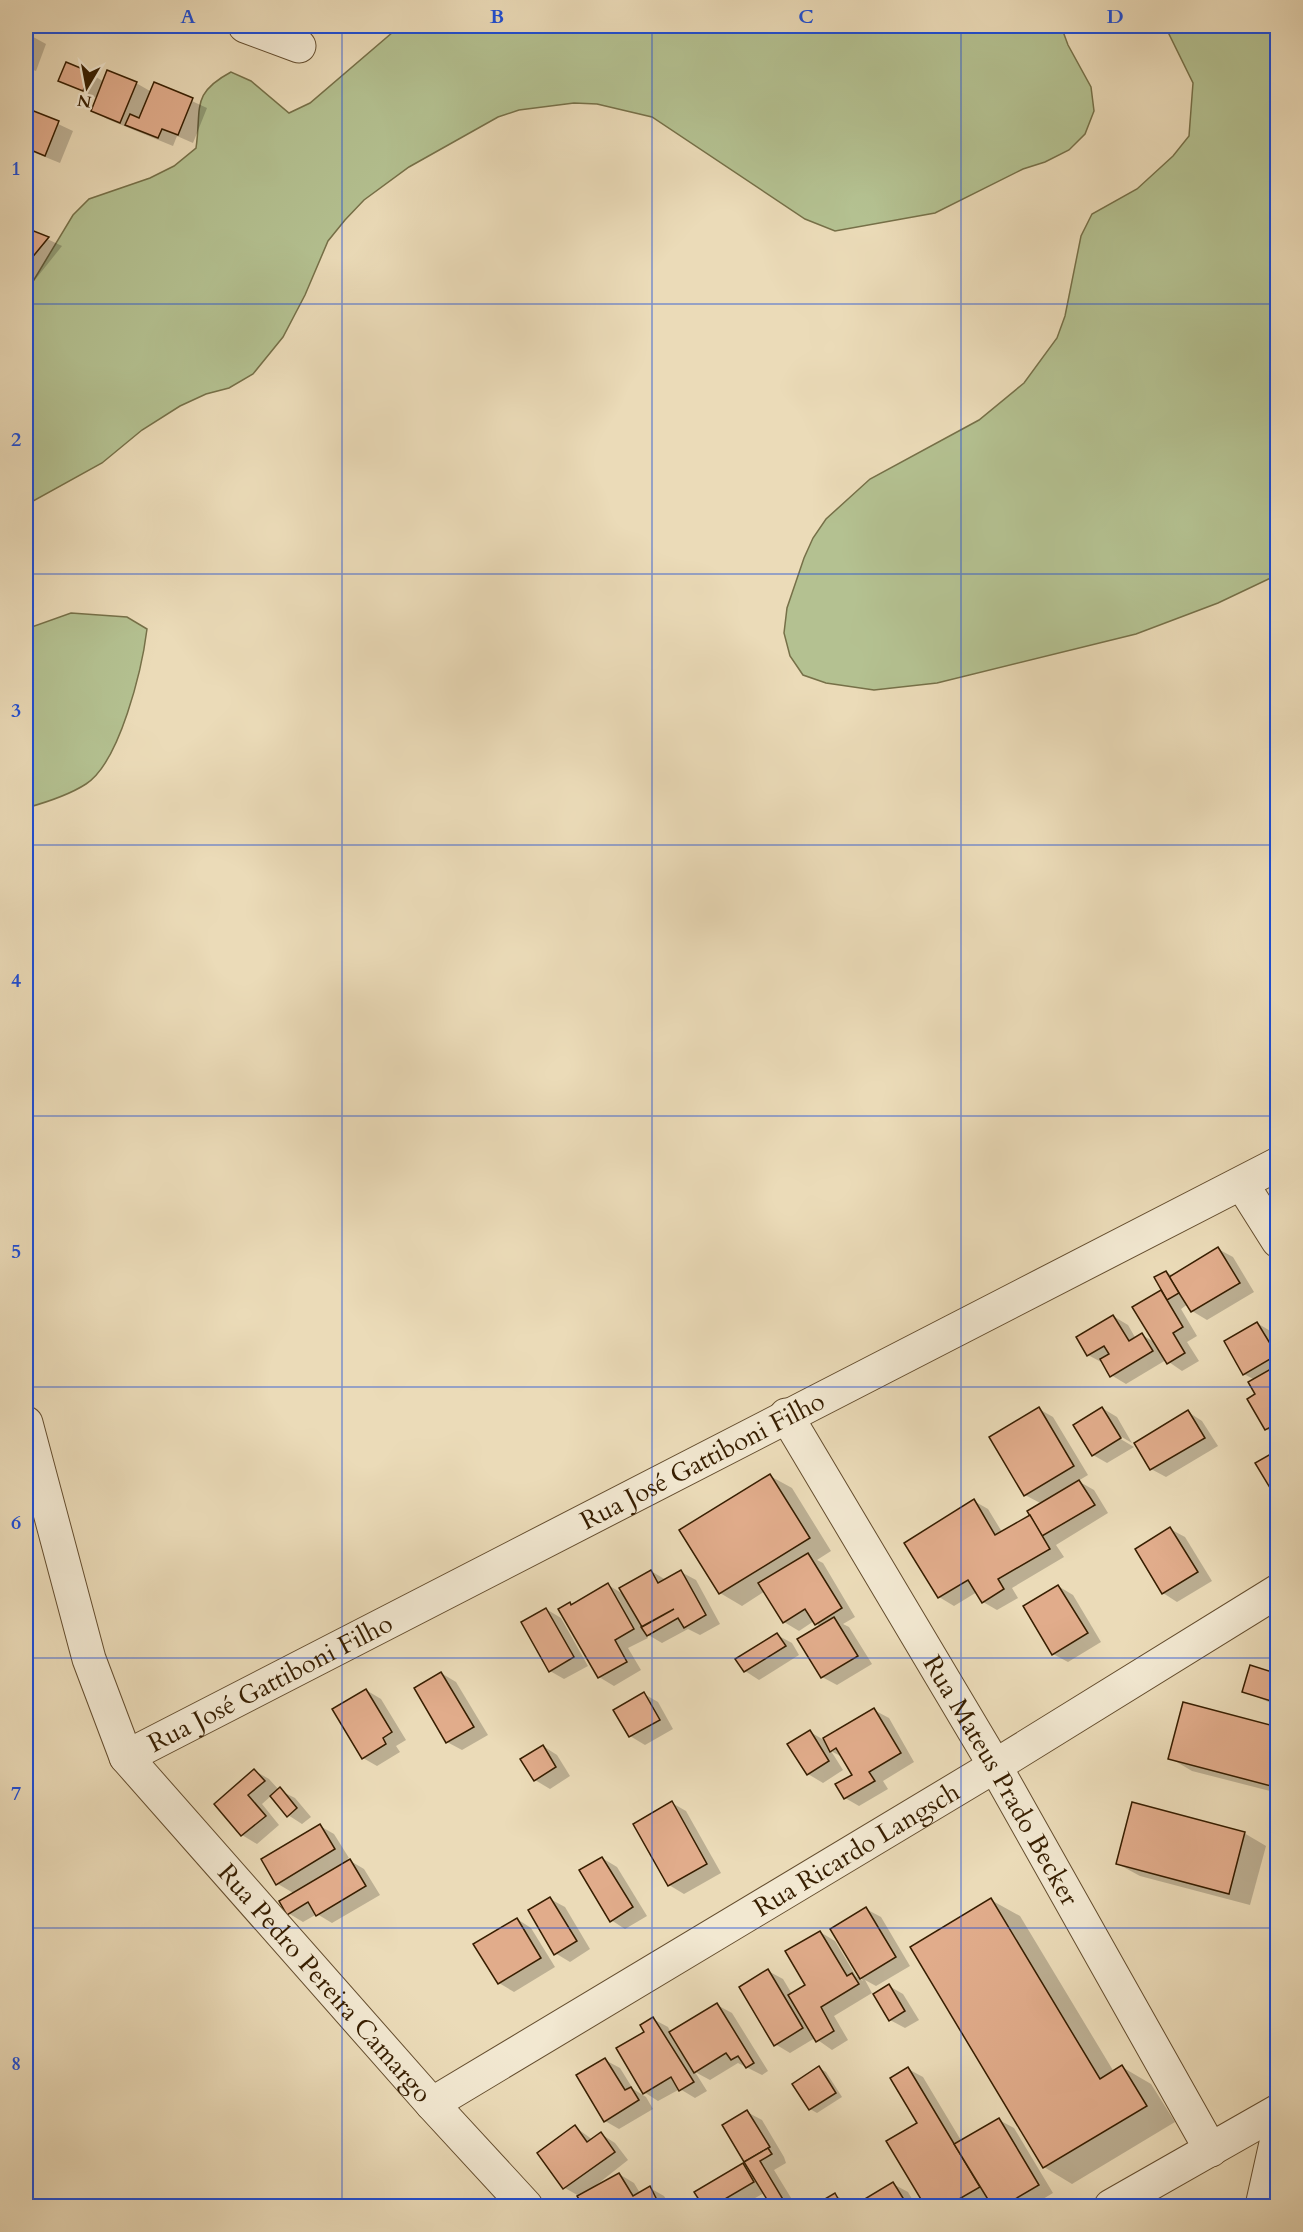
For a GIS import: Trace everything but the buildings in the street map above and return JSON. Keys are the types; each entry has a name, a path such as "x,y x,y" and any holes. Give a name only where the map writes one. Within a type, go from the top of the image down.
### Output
{"street":[{"path":"245,26 300,46"},
{"name":"Rua José Gattiboni Filho","path":"126,1757 786,1415 1278,1164"},
{"path":"1242,1184 1278,1241"},
{"name":"Rua Mateus Prado Becker","path":"786,1415 996,1766 1211,2150"},
{"path":"26,1423 88,1659 126,1757"},
{"name":"Rua Ricardo Langsch","path":"432,2104 996,1766 1278,1590"},
{"name":"Rua Pedro Pereira Camargo","path":"126,1757 432,2104 526,2206"},
{"path":"1111,2206 1278,2111"},
{"path":"1262,2206 1278,2134"}],"green space":[{"path":"400,26 1061,26 1068,45 1091,87 1094,111 1085,134 1069,150 1045,162 1023,169 935,213 835,231 805,219 652,117 597,104 574,103 519,110 498,117 409,167 364,200 328,241 305,295 283,337 253,374 229,388 206,394 180,406 142,430 102,463 26,505 26,293 73,215 89,199 150,178 174,166 196,148 200,103 203,95 218,80 231,72 251,81 289,113 310,103"},
{"path":"1165,26 1277,26 1277,575 1218,603 1136,634 937,683 874,690 826,683 803,675 790,656 784,633 787,608 804,558 813,538 826,519 870,479 979,420 1024,383 1057,338 1065,316 1081,236 1092,214 1137,189 1173,156 1189,136 1193,83"},
{"path":"71,613 127,617 147,629 140,667 119,736 98,773 86,784 72,792 26,808 26,629"}]}
